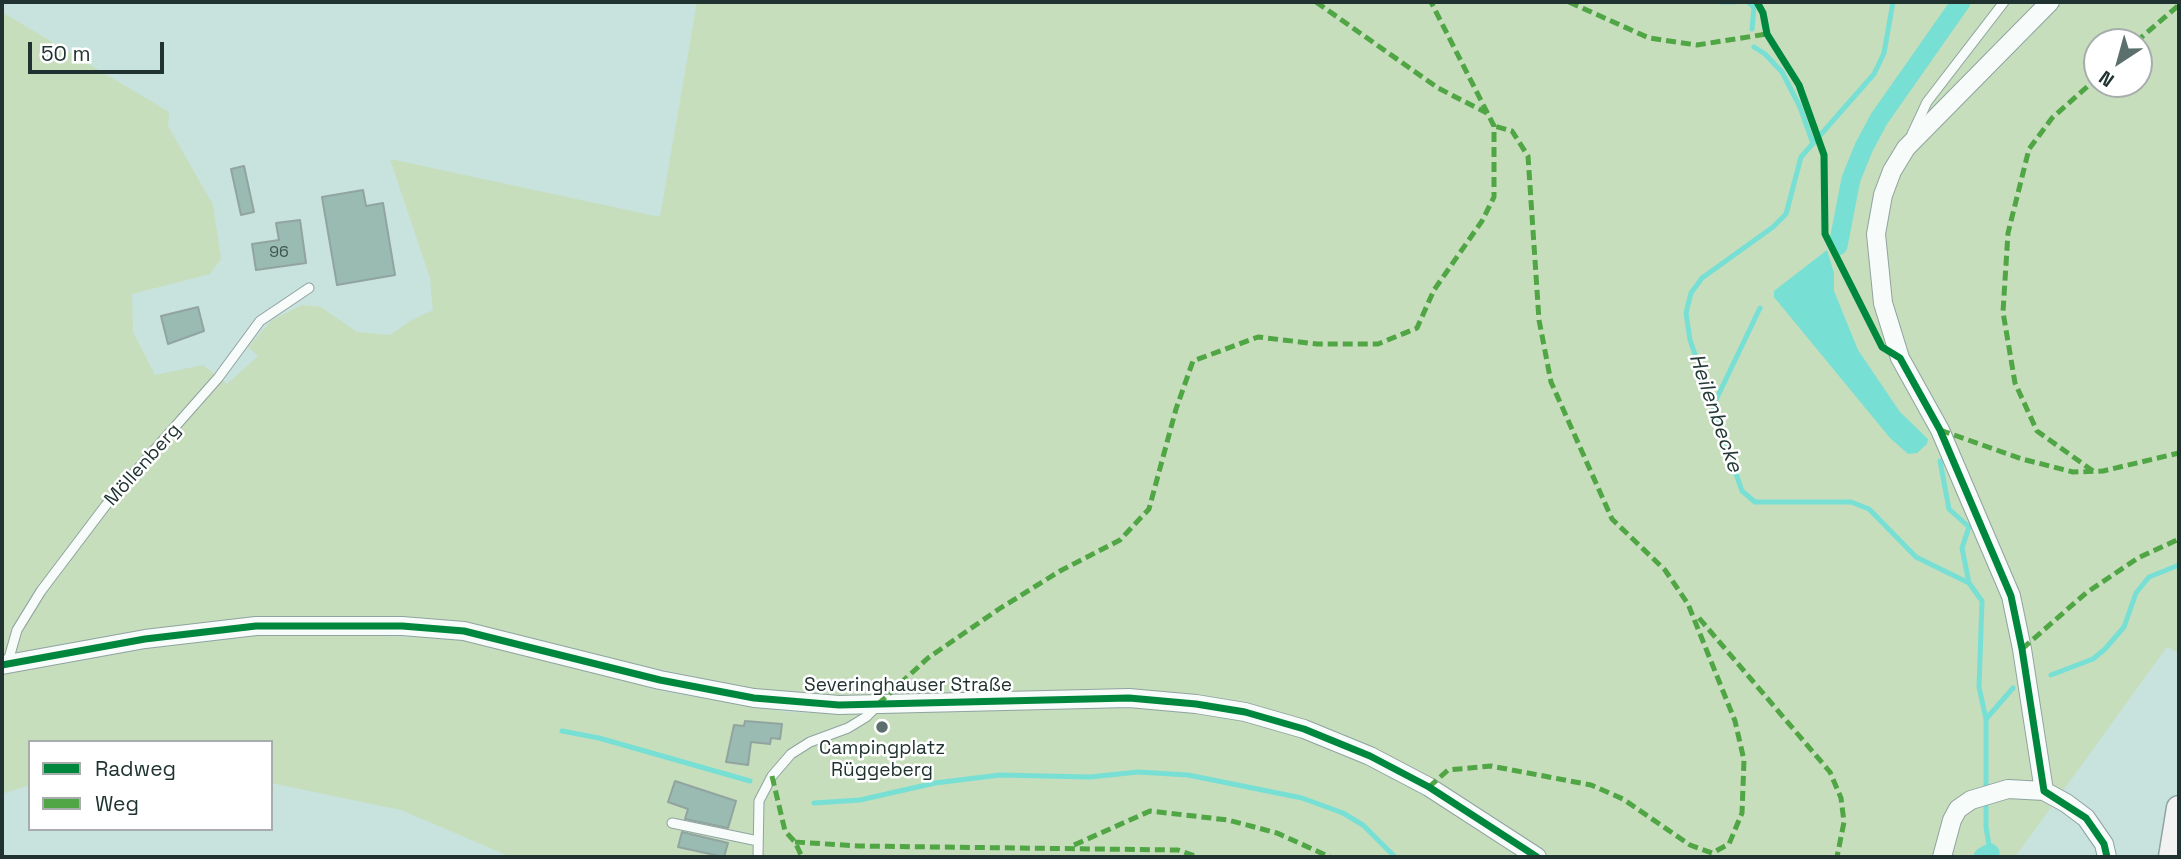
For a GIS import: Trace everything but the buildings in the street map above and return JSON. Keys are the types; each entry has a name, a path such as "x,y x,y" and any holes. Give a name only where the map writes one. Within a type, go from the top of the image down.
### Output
{"main road":[{"path":"2171,857 2179,807"}],"street":[{"path":"2044,791 2011,596 1940,430 1900,358 1883,303 1876,234 1883,195 1892,171 1906,148 2050,2"},
{"name":"Severinghauser Straße","path":"4,665 145,639 245,627 402,626 464,631 660,681 754,698 877,705 1129,698 1196,704 1245,712 1304,729 1370,756 1429,787 1537,857"},
{"path":"1942,857 1952,820 1958,809 1971,800 2008,789 2044,791 2086,818 2104,844 2107,857"}],"lane":[{"path":"1906,148 1927,102 2004,2"},
{"name":"Möllenberg","path":"4,665 16,630 41,591 106,505 218,378 260,321 309,288"},
{"path":"758,857 759,801 772,776 791,754 810,742 848,728 866,717 877,705"},
{"path":"672,823 758,841"}],"green space":[{"path":"697,2 2179,2 2179,653 2167,647 2015,857 511,857 401,810 273,783 273,740 28,740 28,786 2,794 2,673 167,643 247,633 466,638 666,692 787,712 842,714 849,698 758,690 577,652 363,619 2,658 2,12 169,112 168,126 213,205 221,259 210,274 132,294 133,332 155,375 203,365 227,384 258,356 248,347 272,320 302,305 321,307 357,332 390,335 433,310 430,278 390,159 660,217"}],"water":[{"path":"1827,250 1834,273 1834,291 1858,350 1900,412 1928,439 1927,444 1917,453 1908,454 1890,438 1774,297 1774,291"}],"waterway":[{"path":"1720,2 1735,2"},
{"path":"1748,2 1754,7 1752,29"},
{"name":"Heilenbecke","path":"1893,2 1884,53 1874,74 1801,157 1786,214 1773,227 1702,278 1691,293 1686,313 1690,340 1742,491 1755,502 1851,502 1869,509 1916,557 1969,583 1982,601 1979,687 1986,719 1986,827 1991,857"},
{"path":"1838,246 1851,179 1864,147 1879,119 1961,2"},
{"path":"1754,47 1765,54 1782,72 1800,107 1813,144"},
{"path":"1713,406 1760,308"},
{"path":"1940,461 1949,509 1969,527 1962,548 1969,583"},
{"path":"2051,675 2093,659 2105,649 2124,627 2136,593 2149,577 2179,565"},
{"path":"1986,719 2013,688"},
{"path":"562,731 599,738 750,781"},
{"path":"814,803 860,800 935,783 1000,775 1090,777 1138,772 1188,775 1302,798 1343,813 1363,825 1395,857"},
{"path":"1983,857 1990,853"}],"marked path":[{"path":"1316,2 1438,88 1487,113"},
{"path":"878,704 928,658 999,609 1060,571 1120,540 1149,509 1176,409 1193,361 1258,337 1317,344 1378,344 1417,328 1434,290 1482,221 1494,197 1494,126 1431,2"},
{"path":"1569,2 1649,38 1697,45 1767,34"},
{"path":"2152,28 2179,5"},
{"path":"2083,90 2052,118 2029,149 2008,233 2003,312 2015,383 2037,431 2093,471"},
{"path":"1429,787 1448,770 1491,766 1591,785 1623,799 1690,845 1712,853 1729,844 1742,813 1744,760 1735,721 1688,604 1665,570 1612,519 1551,382 1539,320 1528,156 1512,131 1494,126"},
{"path":"1940,430 2022,459 2073,472 2103,471 2179,453"},
{"path":"2022,649 2086,593 2138,558 2179,539"},
{"path":"1699,618 1830,772 1841,798 1844,822 1837,857"},
{"path":"772,776 785,831 795,842 802,857"},
{"path":"1074,845 1150,811 1228,820 1277,833 1330,857"},
{"path":"795,842 859,846 1178,850 1198,857"}],"cycle path":[{"path":"1757,2 1763,13 1767,34 1799,85 1824,155 1825,234 1882,347 1900,358 1940,430 2011,596 2044,791 2086,818 2104,844 2107,857"},
{"path":"2,665 145,639 256,626 402,626 464,631 660,680 754,698 839,705 1129,698 1196,704 1245,712 1304,729 1370,756 1429,787 1537,857"}],"place":[{"name":"Campingplatz Rüggeberg","path":"882,727"}]}
